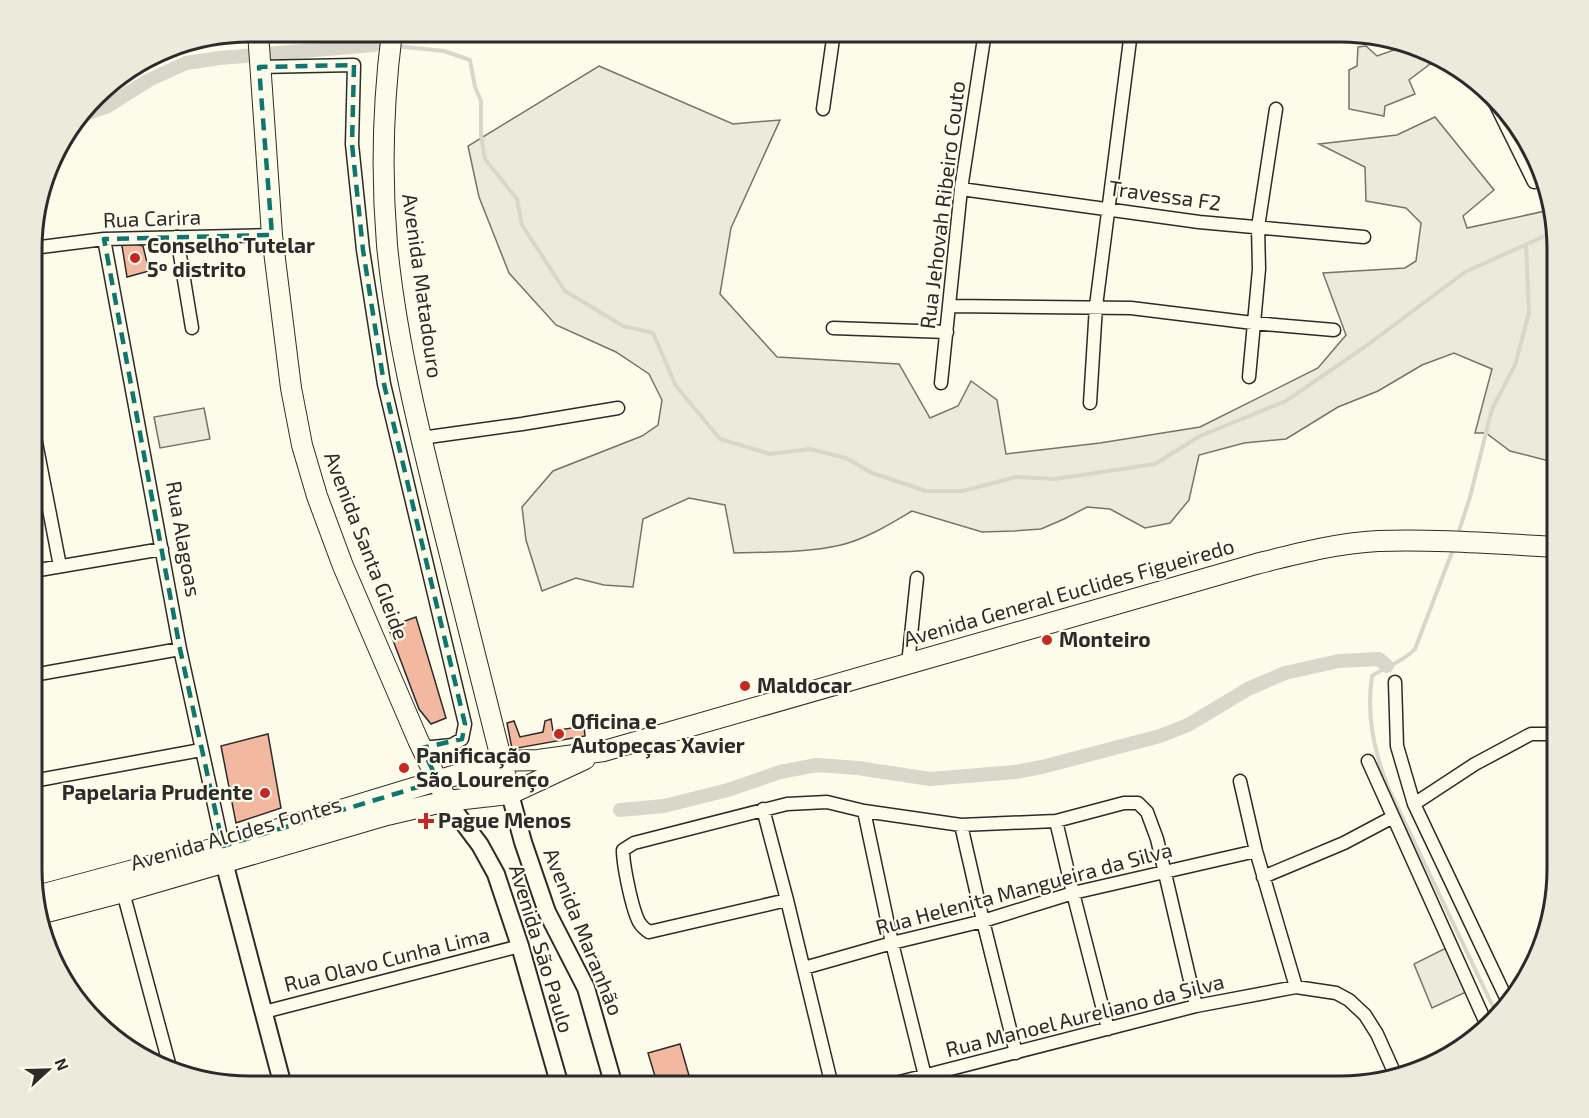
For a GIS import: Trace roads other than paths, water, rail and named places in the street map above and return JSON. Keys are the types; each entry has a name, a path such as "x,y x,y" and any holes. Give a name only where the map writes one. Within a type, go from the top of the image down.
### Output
{"main road":[{"name":"Avenida Santa Gleide","path":"258,42 272,235 291,388 302,445 317,496 343,566 447,801"},
{"name":"Avenida Matadouro","path":"391,42 387,71 383,169 388,245 399,323 421,438 510,794"},
{"name":"Avenida General Euclides Figueiredo","path":"502,761 538,760 604,751 1302,552 1377,541 1438,541 1547,546"},
{"name":"Avenida General Euclides Figueiredo","path":"510,794 604,751"},
{"name":"Avenida Alcides Fontes","path":"46,912 123,892 223,854 502,761"},
{"name":"Avenida Alcides Fontes","path":"44,895 447,801 510,794"},
{"name":"Avenida Maranhão","path":"510,794 523,842 547,912 586,988 611,1076"},
{"name":"Avenida São Paulo","path":"447,801 488,857 496,874 520,946 557,1076"},
{"name":"Rua Alagoas","path":"223,854 280,1076"}],"street":[{"path":"823,109 831,42"},
{"name":"Rua Jehovah Ribeiro Couto","path":"941,383 961,189 983,42"},
{"path":"1090,403 1096,306 1130,42"},
{"path":"259,66 354,65 352,144 363,250 384,384 465,724 462,739 452,745 422,748"},
{"path":"1249,377 1259,269 1258,227 1276,109"},
{"path":"1507,127 1534,182"},
{"name":"Travessa F2","path":"961,189 1108,208 1154,217 1364,237"},
{"name":"Rua Carira","path":"42,247 104,239 272,235"},
{"path":"177,237 192,328"},
{"name":"Rua Alagoas","path":"104,239 180,649 223,854"},
{"path":"950,306 1131,308 1334,330"},
{"path":"832,328 947,332"},
{"path":"421,438 545,421 618,408"},
{"path":"42,473 60,566"},
{"path":"42,569 162,549"},
{"path":"908,664 918,578"},
{"path":"42,673 180,649"},
{"path":"1395,682 1397,746 1414,804 1504,994"},
{"path":"1414,804 1475,764 1531,735 1547,734"},
{"path":"42,779 201,750"},
{"path":"1368,761 1483,1017"},
{"path":"1240,781 1263,877 1296,987"},
{"path":"787,900 652,932 645,930 637,918 623,850 628,845 787,804 827,802 864,811 961,825 1056,821 1124,803 1138,802 1144,807 1153,823 1196,1006"},
{"path":"763,809 830,1076"},
{"path":"864,811 892,943 925,1076"},
{"path":"1263,877 1344,843 1393,817"},
{"path":"1056,821 1108,1029"},
{"path":"961,825 982,921 1016,1053"},
{"name":"Rua Helenita Mangueira da Silva","path":"804,968 982,921 1073,893 1256,851"},
{"path":"123,892 168,1059"},
{"name":"Rua Olavo Cunha Lima","path":"264,1012 520,946"},
{"name":"Rua Manoel Aureliano da Silva","path":"925,1076 1196,1006 1296,987 1336,993 1349,1000 1365,1014 1393,1069"}],"waterway":[{"path":"374,45 385,46"},
{"path":"94,111 106,107 149,80 186,63 374,45"},
{"path":"395,46 444,51 470,60 475,87 481,101 481,135 485,159 517,199 522,225 565,291 623,326 653,333 676,386 720,439 770,454 810,449 846,458 872,473 926,491 963,491 1016,477 1055,479 1155,464 1200,436 1286,401 1366,346 1465,272 1547,235"},
{"path":"1457,537 1470,497 1492,409 1515,365 1529,313 1526,246"},
{"path":"1454,547 1415,649 1400,661 1372,676 1370,690 1372,733 1388,787 1493,1007"},
{"path":"620,810 664,806 728,790 780,772 817,765 858,768 930,779 1015,772 1042,767 1160,736 1188,725 1248,689 1285,673 1339,661 1379,659 1387,666"}],"place":[{"name":"Conselho Tutelar 5º distrito","path":"135,258"},
{"name":"Monteiro","path":"1047,640"},
{"name":"Maldocar","path":"745,686"},
{"name":"Oficina e Autopeças Xavier","path":"559,734"},
{"name":"Panificação São Lourenço","path":"404,768"},
{"name":"Papelaria Prudente","path":"265,793"},
{"name":"Pague Menos","path":"426,821"}]}
